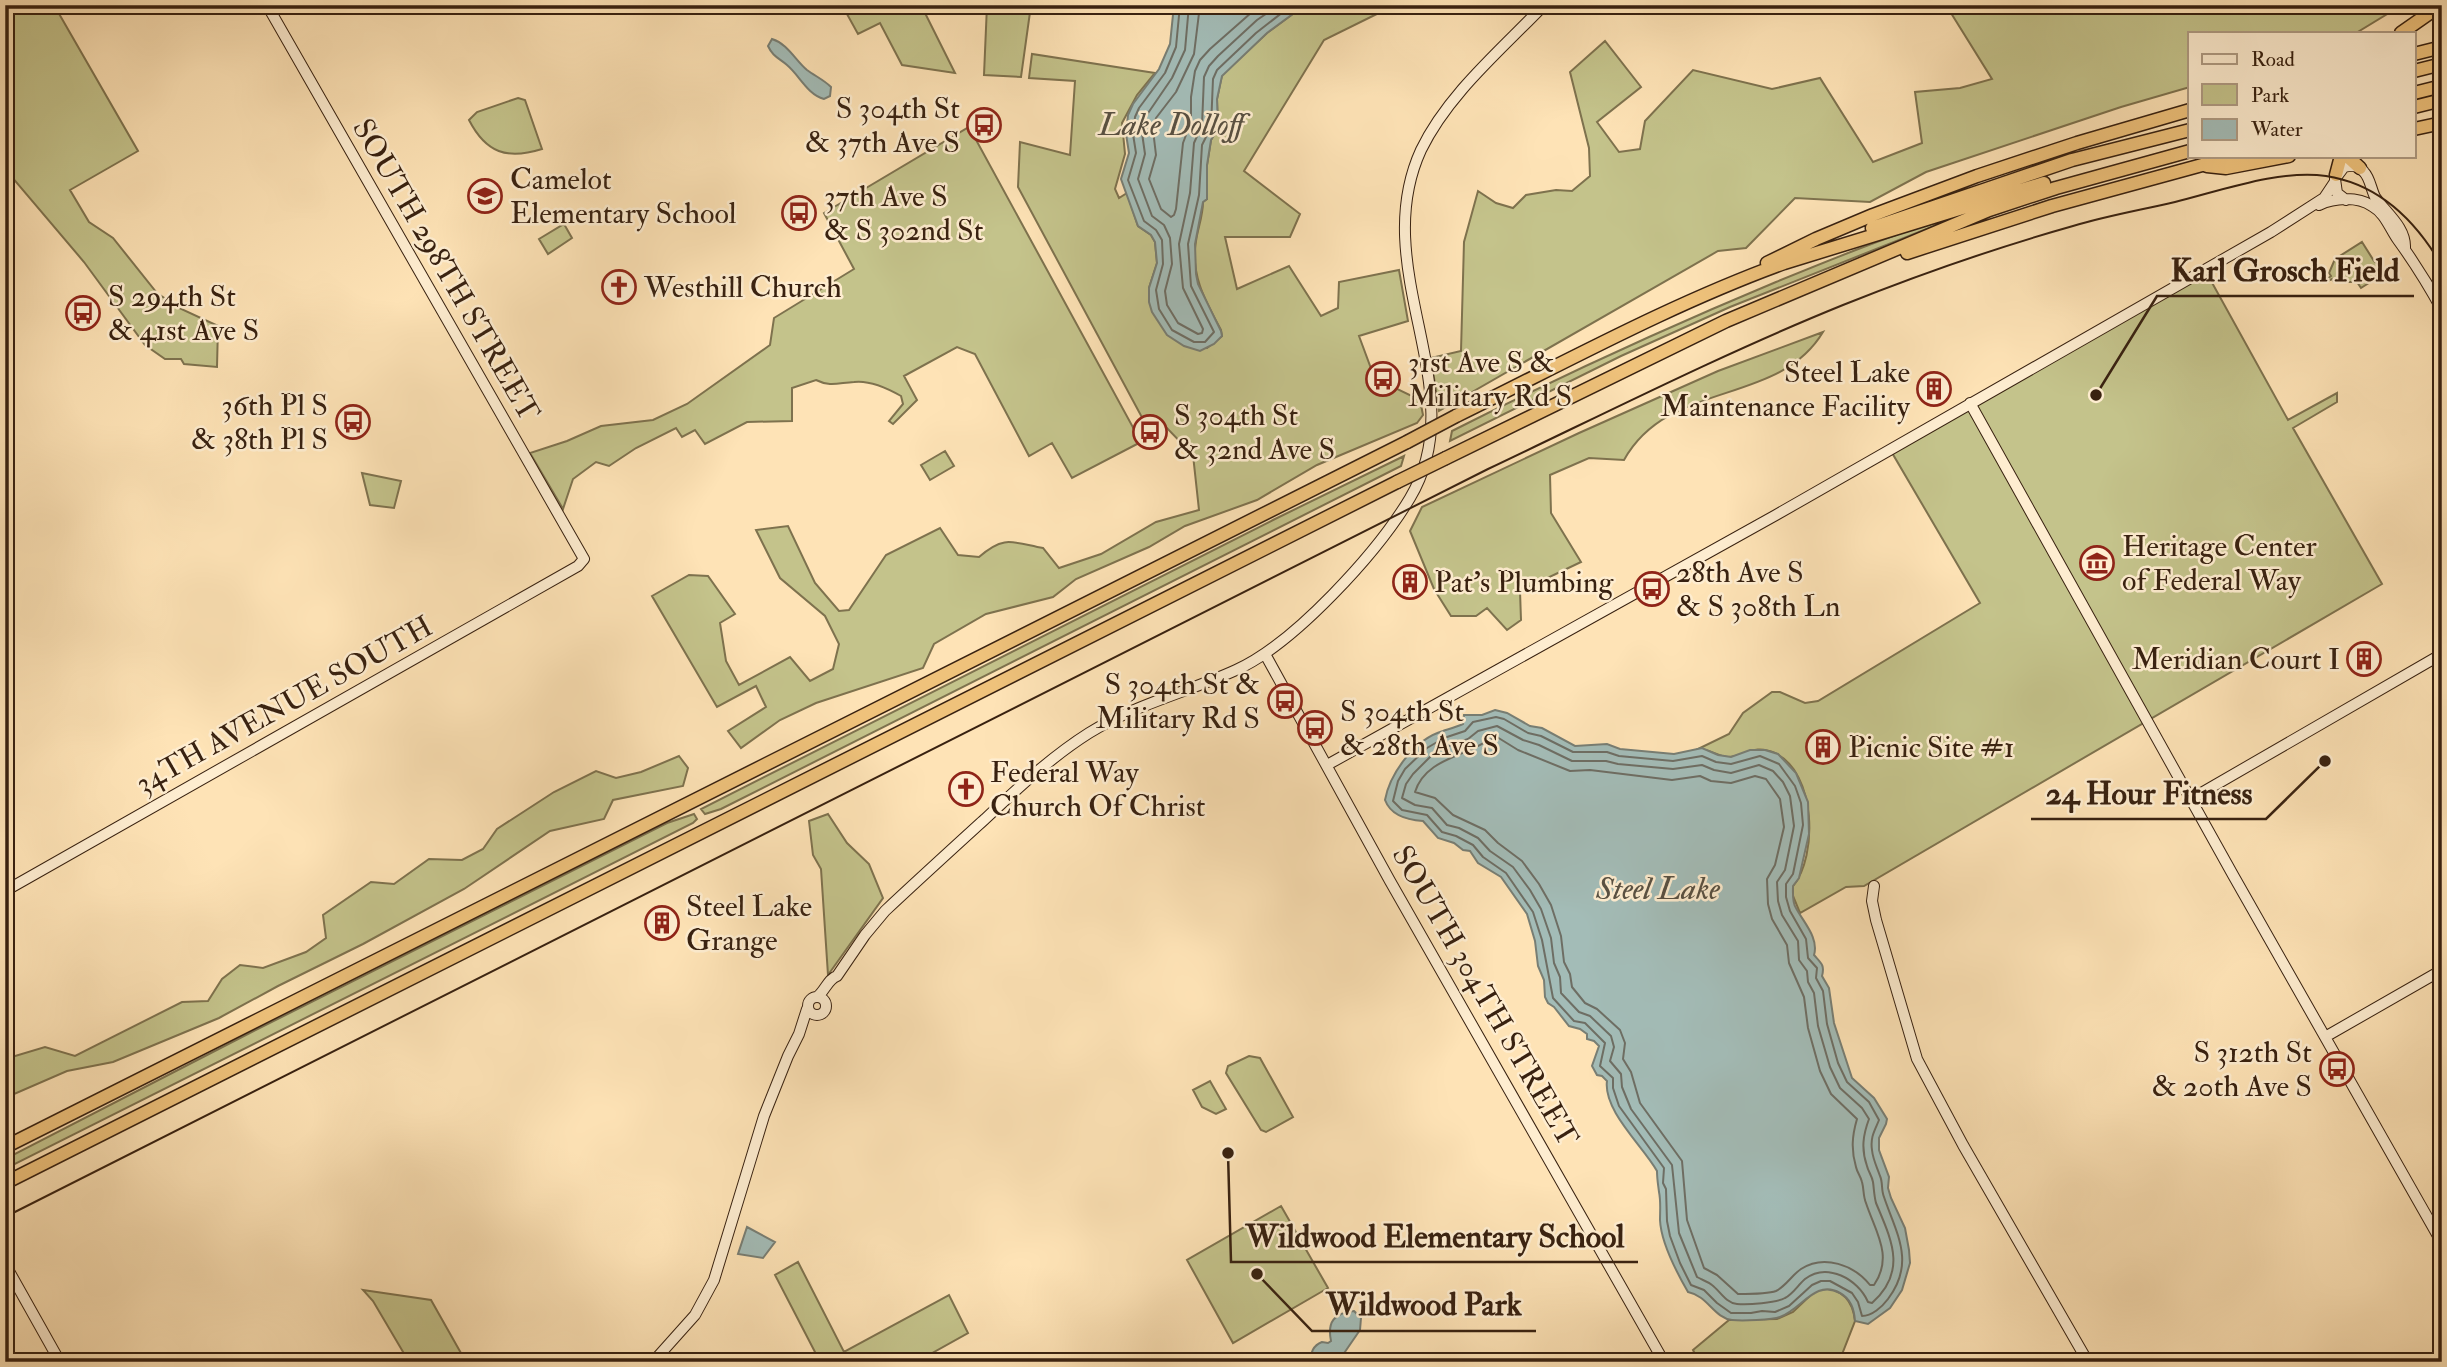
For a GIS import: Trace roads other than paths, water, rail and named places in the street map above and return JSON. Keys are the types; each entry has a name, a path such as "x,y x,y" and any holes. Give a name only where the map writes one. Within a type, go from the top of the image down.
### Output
{"highway":[{"path":"2402,32 2441,5"},
{"path":"2416,54 2442,47"},
{"path":"2416,70 2442,64"},
{"path":"2416,84 2442,78"},
{"path":"2416,92 2442,86"},
{"path":"2416,106 2442,100"},
{"path":"1743,278 1774,258 1873,215 2077,142 2188,112"},
{"path":"2416,129 2442,123"},
{"path":"5,1147 1456,416 1691,301 1852,235 1985,188 2072,160 2188,131"},
{"path":"1784,263 2046,183 2188,144"},
{"path":"5,1184 1397,482 1726,321 1989,210 2188,151"},
{"path":"1814,285 1994,223 2227,158"},
{"path":"2199,165 2226,169 2279,158"},
{"path":"2335,179 2345,158"},
{"path":"2346,158 2360,168"}],"street":[{"name":"SOUTH 298TH STREET","path":"267,5 584,559"},
{"path":"653,1362 688,1325 701,1306 713,1280 764,1116 799,1034 809,1001 826,989 885,911 1011,795 1067,749 1113,721 1237,670 1265,654 1327,598 1386,532 1420,478 1431,439 1432,412 1426,367 1405,254 1404,215 1412,176 1429,135 1451,104 1544,5"},
{"path":"1327,765 1766,520 2307,210 2326,196 2335,179 2350,166 2360,168 2369,181 2376,198 2406,240 2405,248"},
{"path":"2335,179 2337,193 2349,200 2373,206 2405,248 2442,310"},
{"path":"2307,210 2326,202 2363,196 2367,192 2369,181"},
{"path":"1970,403 2442,1243"},
{"name":"34TH AVENUE SOUTH","path":"5,891 578,566 584,559"},
{"name":"SOUTH 304TH STREET","path":"1265,654 1664,1362"},
{"path":"2191,799 2442,654"},
{"path":"1874,886 1872,894 1876,920 1917,1059 1963,1145 2088,1362"},
{"path":"2325,1037 2442,970"},
{"path":"799,1034 823,1013 836,976"},
{"path":"817,997 826,1004"},
{"path":"807,1009 812,1015 818,1016"},
{"path":"5,1264 60,1362"}],"water":[{"name":"Lake Dolloff","path":"1174,5 1305,5 1267,33 1222,76 1217,99 1218,128 1211,140 1207,165 1207,199 1203,202 1195,244 1198,284 1222,336 1214,344 1200,351 1184,346 1167,335 1152,312 1149,288 1157,263 1155,242 1151,235 1138,226 1121,179 1129,153 1126,134 1128,115 1159,69 1170,44"},
{"path":"772,39 787,48 807,70 831,87 830,96 824,99 808,89 792,69 772,53 768,46"},
{"name":"Steel Lake","path":"1495,710 1507,713 1530,726 1542,728 1575,746 1607,744 1620,749 1674,754 1702,748 1731,757 1750,750 1765,750 1778,754 1796,773 1808,802 1809,834 1799,878 1793,886 1794,903 1813,937 1814,955 1823,967 1822,976 1829,988 1834,1023 1852,1078 1874,1098 1887,1119 1879,1138 1879,1150 1889,1177 1891,1198 1905,1228 1909,1250 1910,1263 1902,1290 1890,1308 1868,1324 1855,1321 1849,1301 1844,1295 1831,1290 1816,1292 1780,1317 1749,1320 1726,1318 1701,1298 1688,1292 1663,1238 1657,1171 1611,1104 1607,1081 1597,1075 1592,1066 1599,1046 1587,1039 1587,1034 1580,1029 1569,1026 1548,1003 1527,914 1501,877 1478,863 1470,851 1438,838 1423,821 1411,820 1391,810 1385,800 1392,779 1414,749 1433,735 1463,724 1464,715 1482,715"},
{"path":"747,1227 775,1242 763,1258 738,1254"},
{"path":"1354,1311 1361,1318 1360,1330 1338,1362 1312,1362 1311,1356 1315,1347 1319,1343 1331,1341 1331,1324 1337,1316"}],"tram line":[{"path":"5,1217 1488,469 1709,364 1871,294 1986,253 2085,222 2250,182 2308,175 2345,180 2379,196 2408,220 2442,266"}],"place":[{"name":"S 304th St & 37th Ave S","path":"984,125"},
{"name":"Camelot Elementary School","path":"485,196"},
{"name":"37th Ave S & S 302nd St","path":"799,213"},
{"name":"Westhill Church","path":"619,287"},
{"name":"S 294th St & 41st Ave S","path":"83,313"},
{"name":"31st Ave S & Military Rd S","path":"1383,379"},
{"name":"Steel Lake Maintenance Facility","path":"1934,389"},
{"name":"Karl Grosch Field","path":"2096,395"},
{"name":"36th Pl S & 38th Pl S","path":"353,422"},
{"name":"S 304th St & 32nd Ave S","path":"1150,432"},
{"name":"Heritage Center of Federal Way","path":"2097,563"},
{"name":"Pat's Plumbing","path":"1410,582"},
{"name":"28th Ave S & S 308th Ln","path":"1652,589"},
{"name":"Meridian Court I","path":"2364,659"},
{"name":"S 304th St & Military Rd S","path":"1285,701"},
{"name":"S 304th St & 28th Ave S","path":"1315,728"},
{"name":"Picnic Site #1","path":"1823,747"},
{"name":"24 Hour Fitness","path":"2325,761"},
{"name":"Federal Way Church Of Christ","path":"966,789"},
{"name":"Steel Lake Grange","path":"662,923"},
{"name":"S 312th St & 20th Ave S","path":"2337,1069"},
{"name":"Wildwood Elementary School","path":"1228,1153"},
{"name":"Wildwood Park","path":"1257,1274"}]}
